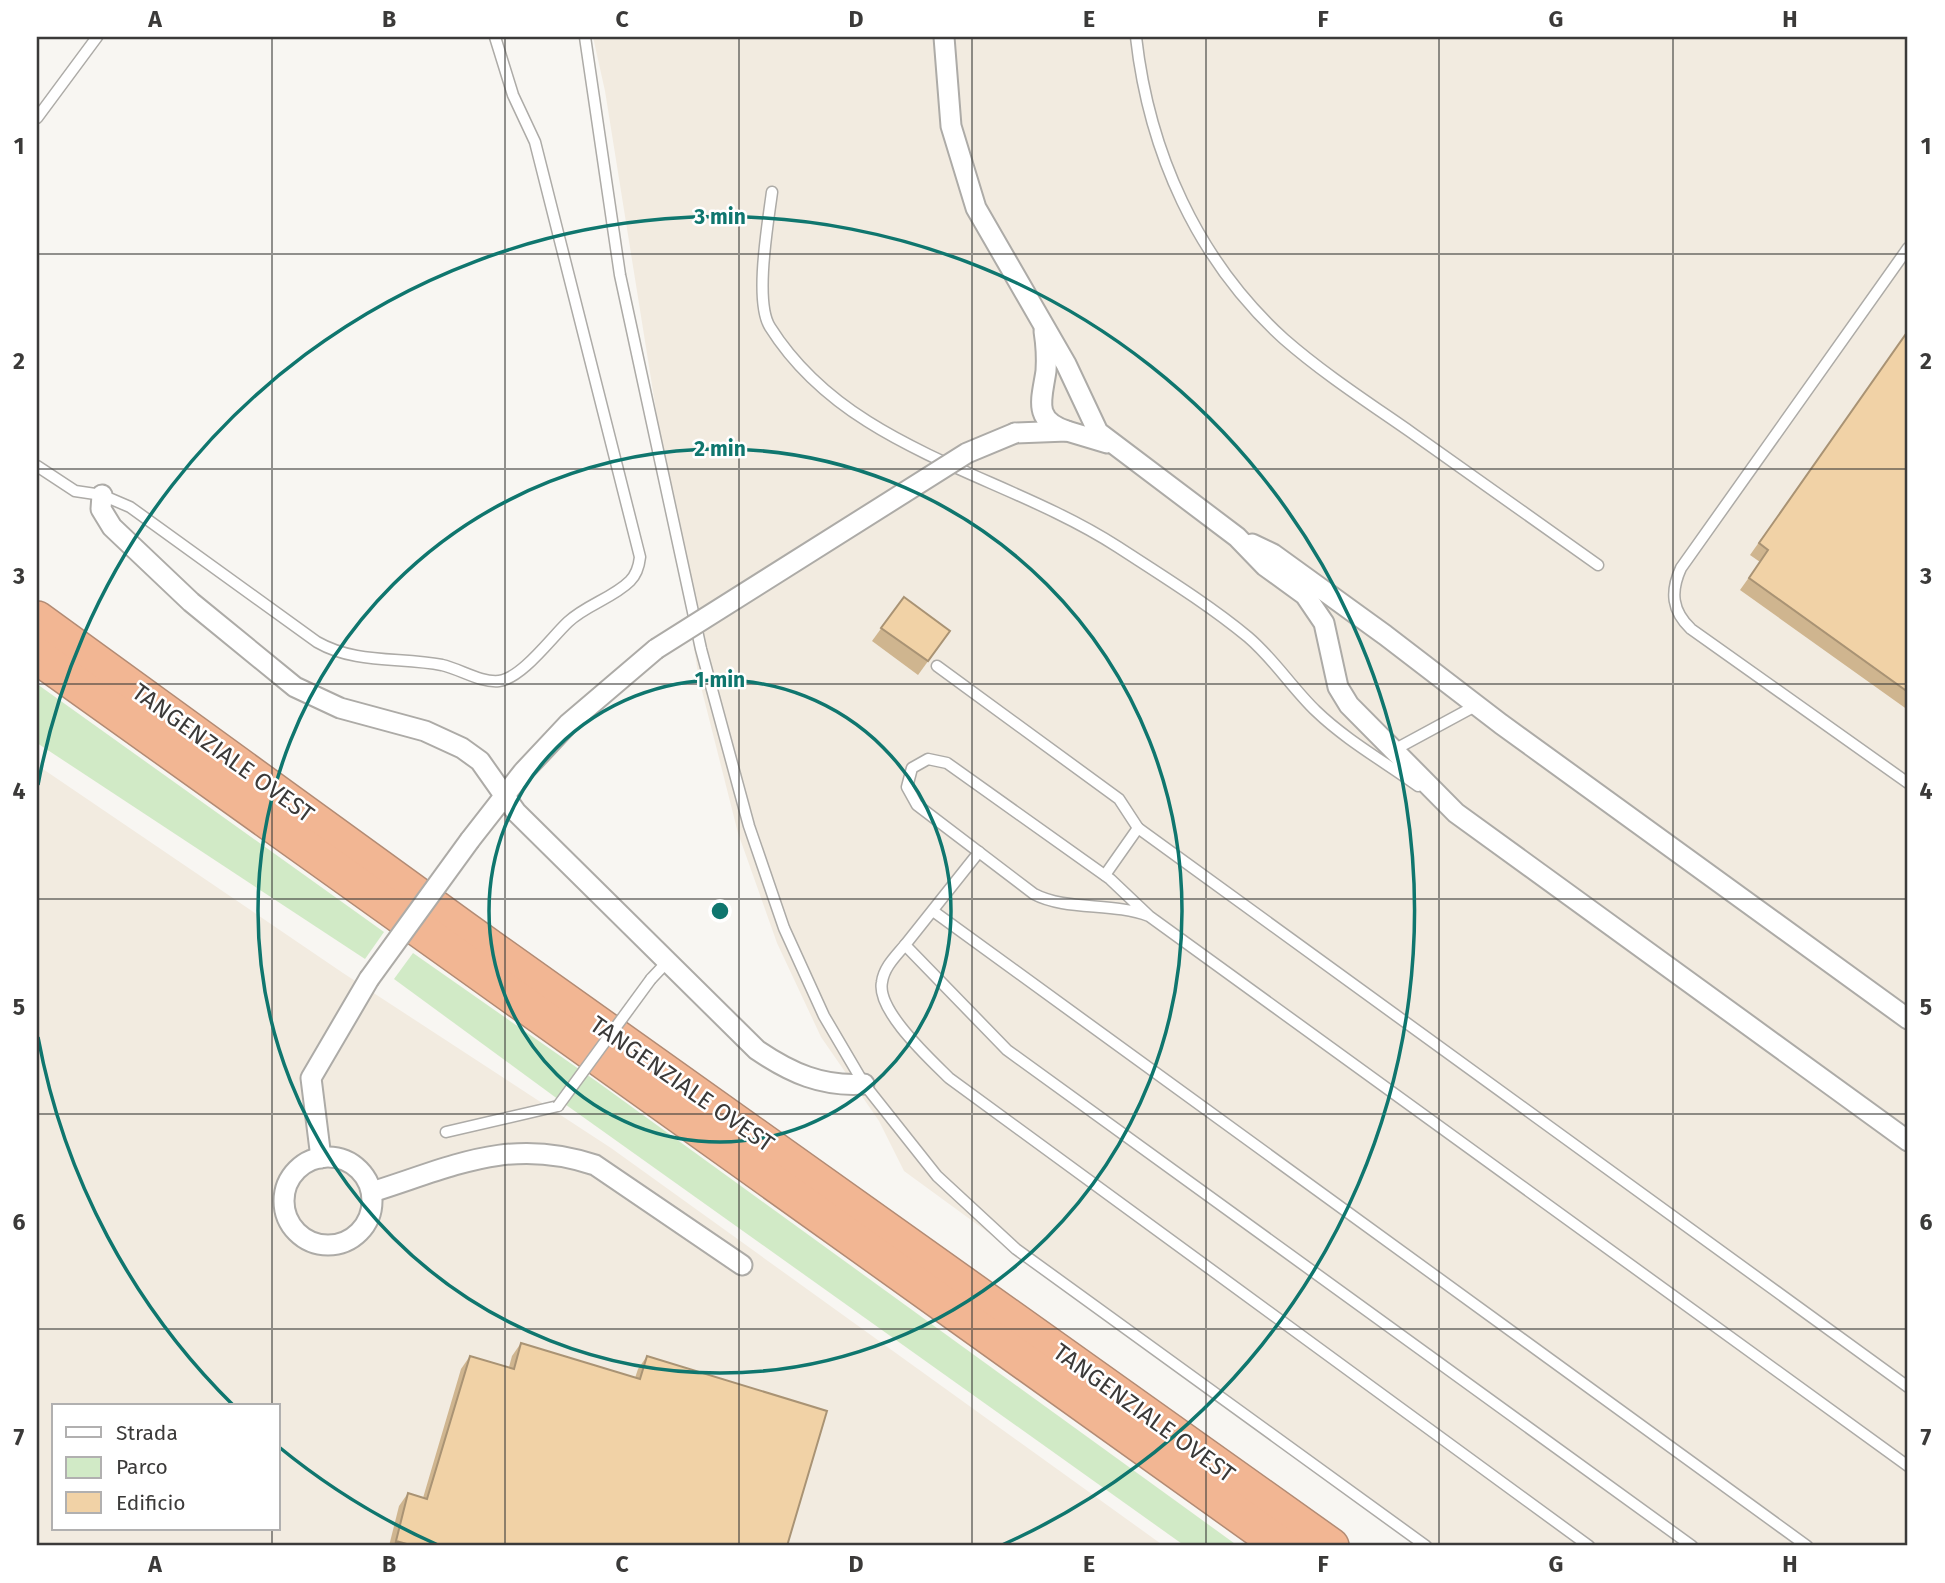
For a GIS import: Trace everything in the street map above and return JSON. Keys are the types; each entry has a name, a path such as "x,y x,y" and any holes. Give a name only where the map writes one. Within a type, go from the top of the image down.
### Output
{"highway":[{"name":"TANGENZIALE OVEST","path":"37,619 464,929 1331,1546"},
{"name":"TANGENZIALE OVEST","path":"37,656 1282,1546"}],"street":[{"path":"944,37 946,92 962,169 986,229 1066,363 1098,432 1114,447 1237,537 1265,565 1305,595 1315,608 1329,639 1338,687 1386,754 1456,813 1908,1141"},
{"path":"1044,328 1047,355 1041,406 1051,425 1097,438 1114,447"},
{"path":"321,1158 311,1079 369,979 470,840 568,724 656,649 967,453 1016,433 1067,431"},
{"path":"102,495 101,509 112,527 191,602 272,670 318,700 425,731 462,748 480,761 516,812 757,1050 778,1064 830,1085 864,1084"},
{"path":"1237,537 1273,554 1908,1019"},
{"path":"372,1192 486,1156 528,1151 573,1157 595,1165 743,1265"},
{"path":"321,1158 340,1158 351,1163 368,1181 372,1192 370,1216 365,1227 346,1242 323,1246 300,1236 287,1217 285,1193 296,1172 305,1164 321,1158"}],"lane":[{"path":"37,118 96,37"},
{"path":"37,466 75,491 102,495 130,507 325,646 361,657 442,665 490,681 514,675 570,620 633,578 640,557 563,249 534,142 513,95 495,37"},
{"path":"585,37 620,275 705,662 749,826 784,928 824,1016 864,1084 936,1176 1016,1249 1426,1546"},
{"path":"1136,37 1148,110 1178,196 1199,233 1259,314 1314,363 1598,565"},
{"path":"772,192 762,293 764,318 795,360 830,396 909,447 1066,517 1116,546 1247,636 1317,712 1386,754 1477,705"},
{"path":"1908,248 1681,568 1673,595 1678,614 1691,629 1908,783"},
{"path":"937,666 1119,799 1138,828 1908,1387"},
{"path":"1149,916 1124,907 1042,898 911,797 908,778 920,762 937,760 947,763 1105,875 1149,916 1908,1466"},
{"path":"1105,875 1138,828"},
{"path":"979,852 884,973 881,989 884,999 902,1028 949,1078 1589,1546"},
{"path":"933,911 1807,1546"},
{"path":"905,945 1007,1050 1692,1546"},
{"path":"446,1132 558,1106 651,979 668,961"}],"shaded area":[{"path":"593,37 1908,37 1908,1546 1417,1546 904,1171 879,1121 821,1037 777,943 738,833 699,679 605,91"},
{"path":"37,765 343,973 611,1148 1164,1546 37,1546"}],"green space":[{"path":"37,684 384,932 365,959 37,743"},
{"path":"413,953 596,1081 1238,1546 1185,1546 555,1097 394,979"}],"building":[{"path":"1908,331 1908,692 1749,578 1768,550 1759,543"},
{"path":"904,597 950,631 928,661 881,628"},
{"path":"521,1343 640,1379 647,1356 827,1411 787,1546 414,1546 396,1541 408,1493 427,1499 470,1356 514,1369"}]}
